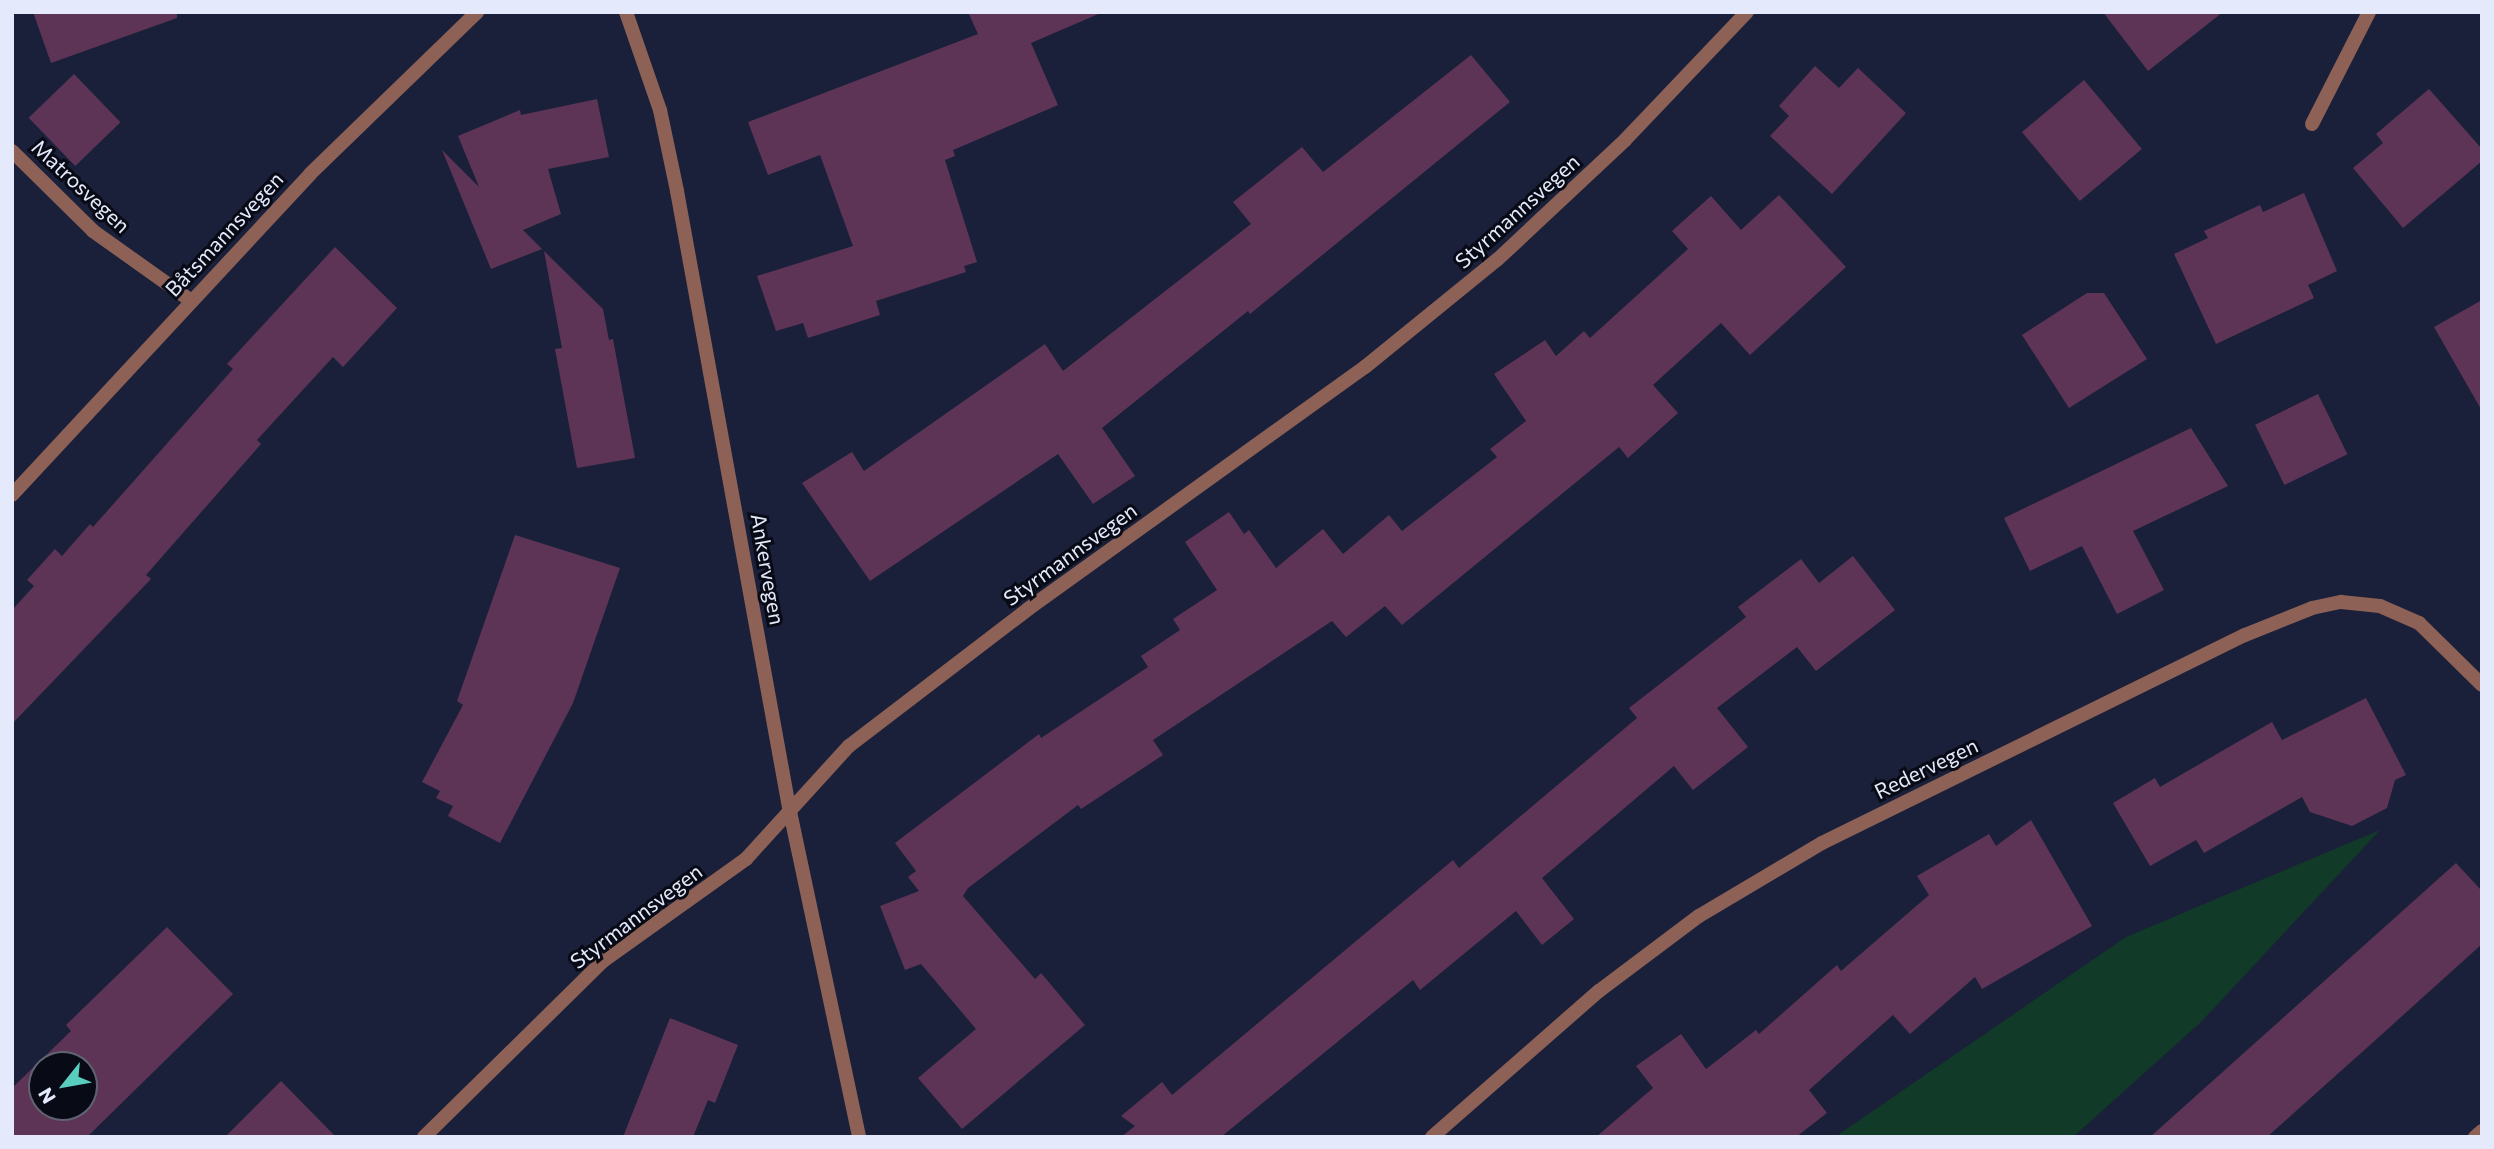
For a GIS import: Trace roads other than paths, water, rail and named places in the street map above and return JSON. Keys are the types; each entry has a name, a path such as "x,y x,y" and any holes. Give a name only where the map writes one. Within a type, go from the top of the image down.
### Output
{"street":[{"name":"Båtsmannsvegen","path":"12,495 127,376 190,300 310,174 477,12"},
{"name":"Ankervegen","path":"626,12 660,110 677,191 789,807 859,1137"},
{"name":"Styrmannsvegen","path":"424,1137 603,961 746,859 789,807 849,746 1017,617 1420,325 1559,204 1746,12"},
{"path":"2312,124 2370,12"},
{"name":"Matrosvegen","path":"12,151 93,232 190,300"},
{"name":"Redervegen","path":"1432,1137 1599,992 1699,916 1822,843 2245,635 2322,606 2342,602 2381,606 2418,623 2482,685"},
{"path":"2475,1137 2482,1131"}]}
